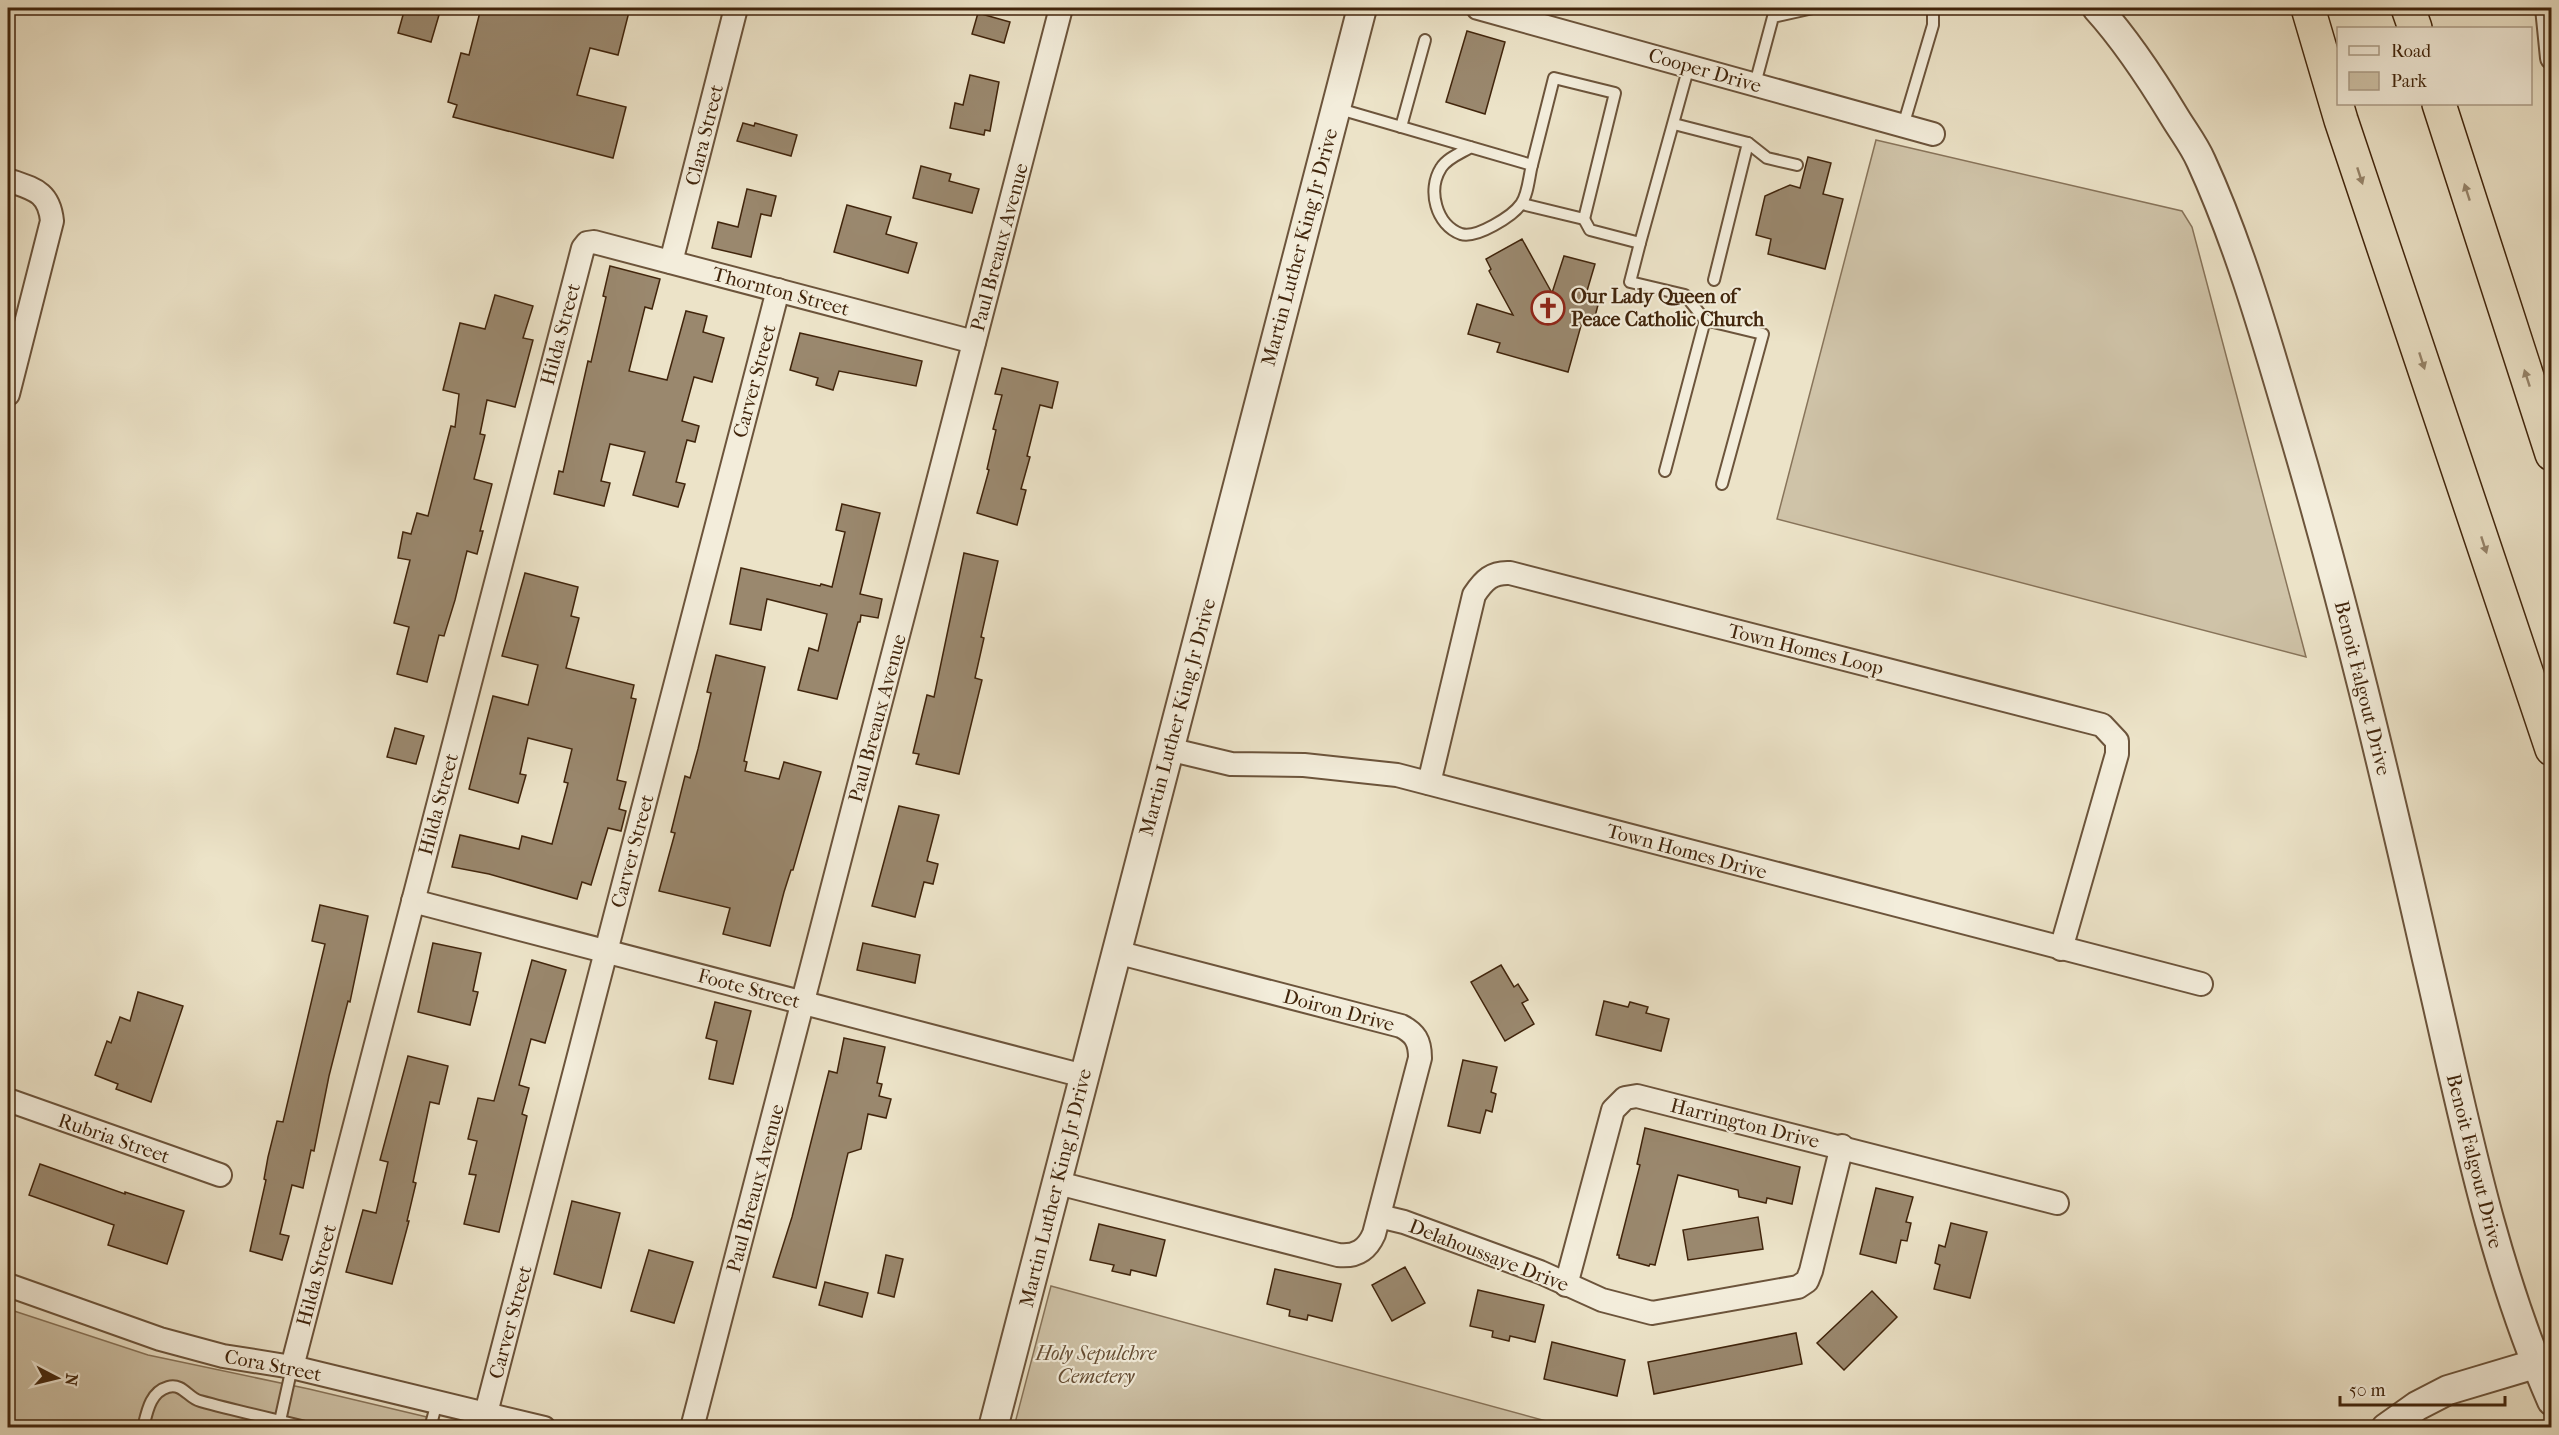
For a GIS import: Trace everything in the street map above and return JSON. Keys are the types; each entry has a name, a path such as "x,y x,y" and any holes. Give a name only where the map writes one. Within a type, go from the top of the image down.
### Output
{"highway":[{"path":"2300,8 2341,120 2552,748"},
{"path":"2308,8 2341,120"},
{"path":"2408,8 2415,27"},
{"path":"2418,8 2423,27"},
{"path":"2440,106 2552,454"}],"street":[{"name":"Clara Street","path":"671,262 736,8"},
{"name":"Paul Breaux Avenue","path":"692,1428 1061,8"},
{"name":"Martin Luther King Jr Drive","path":"993,1428 1362,8"},
{"name":"Cooper Drive","path":"1478,8 1933,134"},
{"name":"Benoit Falgout Drive","path":"2097,8 2124,40 2199,156 2232,234 2260,316 2326,539 2373,725 2485,1210 2514,1306 2543,1361 2552,1401"},
{"path":"2547,8 2552,58"},
{"path":"8,180 34,189 48,202 51,221 8,394"},
{"name":"Thornton Street","path":"587,243 594,242 974,342"},
{"name":"Hilda Street","path":"292,1367 583,248 587,243"},
{"name":"Carver Street","path":"486,1413 778,290"},
{"name":"Town Homes Loop","path":"1429,783 1474,595 1483,582 1500,573 1521,576 2102,725 2117,741 2117,754 2061,949"},
{"name":"Town Homes Drive","path":"1168,749 1231,764 1304,765 1367,771 1429,783 2201,984"},
{"name":"Foote Street","path":"413,901 1084,1076"},
{"name":"Doiron Drive","path":"1116,952 1401,1026 1416,1036 1420,1046 1420,1058 1379,1216"},
{"name":"Harrington Drive","path":"1566,1285 1612,1110 1625,1098 1637,1096 1842,1146 2057,1203"},
{"name":"Rubria Street","path":"8,1100 220,1175"},
{"name":"Delahoussaye Drive","path":"1379,1216 1404,1222 1540,1272 1602,1300 1652,1313 1798,1287 1806,1281 1811,1272 1842,1146"},
{"path":"1058,1183 1347,1256 1359,1253 1369,1245 1379,1216"},
{"name":"Cora Street","path":"8,1286 160,1338 224,1356 292,1367 544,1428"},
{"path":"2386,1428 2416,1406 2448,1390 2543,1361"}],"lane":[{"path":"1755,84 1773,17 1813,8"},
{"path":"1903,126 1933,25 1933,8"},
{"path":"1401,127 1425,40"},
{"path":"1689,66 1629,282 1685,296 1705,320 1763,334 1722,484"},
{"path":"1471,147 1441,166 1434,190 1435,204 1444,222 1462,235 1476,234 1501,221 1522,204 1554,78 1615,93 1584,219 1590,230 1640,243"},
{"path":"1335,108 1532,165"},
{"path":"1674,124 1748,143 1767,158 1797,165"},
{"path":"1714,280 1748,143"},
{"path":"1522,204 1584,219"},
{"path":"1665,471 1705,320"},
{"path":"280,1421 292,1367"},
{"path":"143,1428 149,1405 156,1393 169,1386 181,1387 196,1400 309,1428"},
{"path":"430,1428 437,1401"}],"green space":[{"path":"1876,140 2182,211 2192,227 2306,657 1777,519"},
{"name":"Holy Sepulchre Cemetery","path":"1051,1286 1568,1427 1014,1427"},
{"path":"8,1309 148,1355 309,1389 469,1427 8,1428"}],"building":[{"path":"405,8 439,15 431,42 398,33"},
{"path":"481,8 630,8 618,55 590,48 577,95 626,107 613,158 453,117 457,105 448,102 461,53 469,55"},
{"path":"978,13 1010,22 1004,43 972,34"},
{"path":"1467,31 1505,42 1485,114 1446,102"},
{"path":"970,75 999,82 990,131 985,130 984,135 950,128 955,103 963,105"},
{"path":"743,123 754,126 755,123 797,135 791,156 737,141"},
{"path":"1808,157 1831,163 1823,194 1843,199 1825,269 1768,254 1771,239 1756,235 1765,196 1790,185 1800,188"},
{"path":"921,166 951,174 949,181 979,189 972,213 913,198"},
{"path":"747,189 776,196 771,216 761,214 751,257 712,248 718,222 738,227"},
{"path":"847,205 891,217 886,234 917,243 908,273 834,252"},
{"name":"Our Lady Queen of Peace Catholic Church","path":"1522,239 1552,293 1564,256 1595,264 1584,301 1598,305 1593,324 1582,322 1568,372 1497,352 1500,343 1468,334 1477,304 1513,315 1489,271 1491,269 1486,259"},
{"path":"610,266 660,279 652,309 645,307 629,371 667,380 686,311 707,316 703,332 724,338 712,382 694,377 682,421 699,426 695,442 687,440 676,482 685,484 678,507 633,495 645,452 610,444 601,481 610,483 604,506 554,494 559,471 563,472 588,361 591,362 606,297 603,296"},
{"path":"495,295 533,306 523,338 533,340 515,407 487,400 480,434 485,435 474,479 492,484 480,531 483,531 477,554 467,551 455,600 444,636 439,635 427,682 397,674 409,627 394,623 410,560 398,558 403,532 411,534 417,513 428,516 451,426 455,427 459,394 443,390 460,323 485,329"},
{"path":"800,333 922,361 916,386 839,371 833,390 816,385 818,378 790,370"},
{"path":"1002,368 1058,382 1052,408 1040,405 1027,456 1030,457 1021,489 1026,490 1017,525 977,513 989,470 987,469 996,430 993,429 1002,395 995,394"},
{"path":"842,504 880,513 860,594 882,599 878,618 861,615 837,699 798,690 809,648 818,651 827,614 767,599 761,630 730,624 741,568 832,587 845,532 836,530"},
{"path":"964,553 998,561 981,637 984,638 975,678 982,680 959,774 916,764 919,754 913,753 927,695 934,697"},
{"path":"525,573 578,587 571,616 579,618 566,668 634,685 631,698 636,699 617,780 626,782 619,809 626,811 621,831 608,828 591,885 582,882 577,899 489,874 452,867 460,835 519,849 522,836 552,844 568,783 564,782 572,749 528,738 520,774 526,775 518,803 469,789 493,696 528,705 538,665 502,656"},
{"path":"716,655 765,667 744,761 747,762 745,771 779,779 784,762 821,772 770,946 723,934 730,908 659,891 675,833 671,832 685,776 690,778 698,749 711,693 707,692"},
{"path":"395,728 424,736 416,764 387,757"},
{"path":"899,806 939,815 927,861 938,864 933,884 924,882 915,917 872,906"},
{"path":"320,905 368,916 350,1002 348,1001 329,1076 314,1151 311,1150 303,1188 292,1185 280,1234 289,1236 282,1260 250,1251 266,1180 264,1179 268,1157 277,1121 283,1122 325,944 312,941"},
{"path":"433,943 481,953 473,991 478,992 470,1025 418,1012"},
{"path":"863,943 920,955 915,983 857,970"},
{"path":"532,960 566,970 545,1043 531,1039 519,1085 529,1088 522,1114 527,1116 499,1232 464,1224 476,1175 469,1174 477,1141 468,1139 478,1098 494,1101"},
{"path":"1501,965 1514,987 1518,984 1528,1000 1522,1003 1534,1024 1505,1041 1471,982"},
{"path":"138,992 183,1006 151,1102 116,1089 118,1084 95,1075 107,1041 111,1043 120,1017 130,1021"},
{"path":"1604,1001 1628,1007 1630,1002 1648,1007 1646,1013 1669,1019 1661,1051 1596,1035"},
{"path":"715,1002 751,1011 733,1084 709,1079 717,1041 706,1038"},
{"path":"844,1038 885,1047 877,1083 882,1084 879,1096 891,1099 886,1118 868,1114 861,1149 848,1153 816,1288 773,1277 792,1217 829,1071 837,1073"},
{"path":"408,1056 448,1066 439,1104 430,1102 413,1182 416,1183 407,1221 409,1221 392,1284 346,1272 363,1210 376,1213 388,1162 380,1160"},
{"path":"1463,1060 1497,1067 1491,1092 1496,1094 1492,1112 1486,1110 1480,1133 1448,1126"},
{"path":"1645,1128 1800,1167 1792,1204 1767,1198 1766,1203 1739,1197 1738,1190 1678,1175 1655,1265 1650,1264 1649,1266 1619,1258 1617,1255 1640,1165 1637,1164"},
{"path":"40,1164 125,1194 125,1192 184,1211 167,1264 108,1245 114,1225 29,1195"},
{"path":"1876,1188 1913,1197 1906,1222 1911,1223 1907,1241 1901,1240 1896,1263 1860,1254"},
{"path":"572,1201 620,1213 601,1288 554,1274"},
{"path":"1758,1217 1763,1249 1688,1260 1683,1230"},
{"path":"1951,1223 1987,1232 1970,1298 1934,1289 1940,1265 1935,1263 1939,1245 1945,1247"},
{"path":"1099,1224 1165,1240 1156,1276 1131,1270 1130,1275 1112,1271 1114,1265 1090,1260"},
{"path":"649,1250 693,1262 674,1323 631,1311"},
{"path":"886,1255 903,1259 894,1297 878,1293"},
{"path":"1405,1267 1425,1303 1392,1321 1372,1285"},
{"path":"1275,1269 1341,1284 1332,1321 1308,1315 1307,1320 1289,1316 1290,1310 1267,1304"},
{"path":"825,1282 868,1293 862,1317 819,1305"},
{"path":"1478,1290 1544,1305 1535,1342 1510,1336 1509,1341 1492,1337 1493,1331 1470,1326"},
{"path":"1872,1291 1897,1317 1844,1370 1817,1343"},
{"path":"1796,1333 1802,1364 1654,1394 1648,1362"},
{"path":"1552,1342 1625,1360 1617,1396 1544,1379"}],"place":[{"name":"Our Lady Queen of Peace Catholic Church","path":"1548,308"}]}
